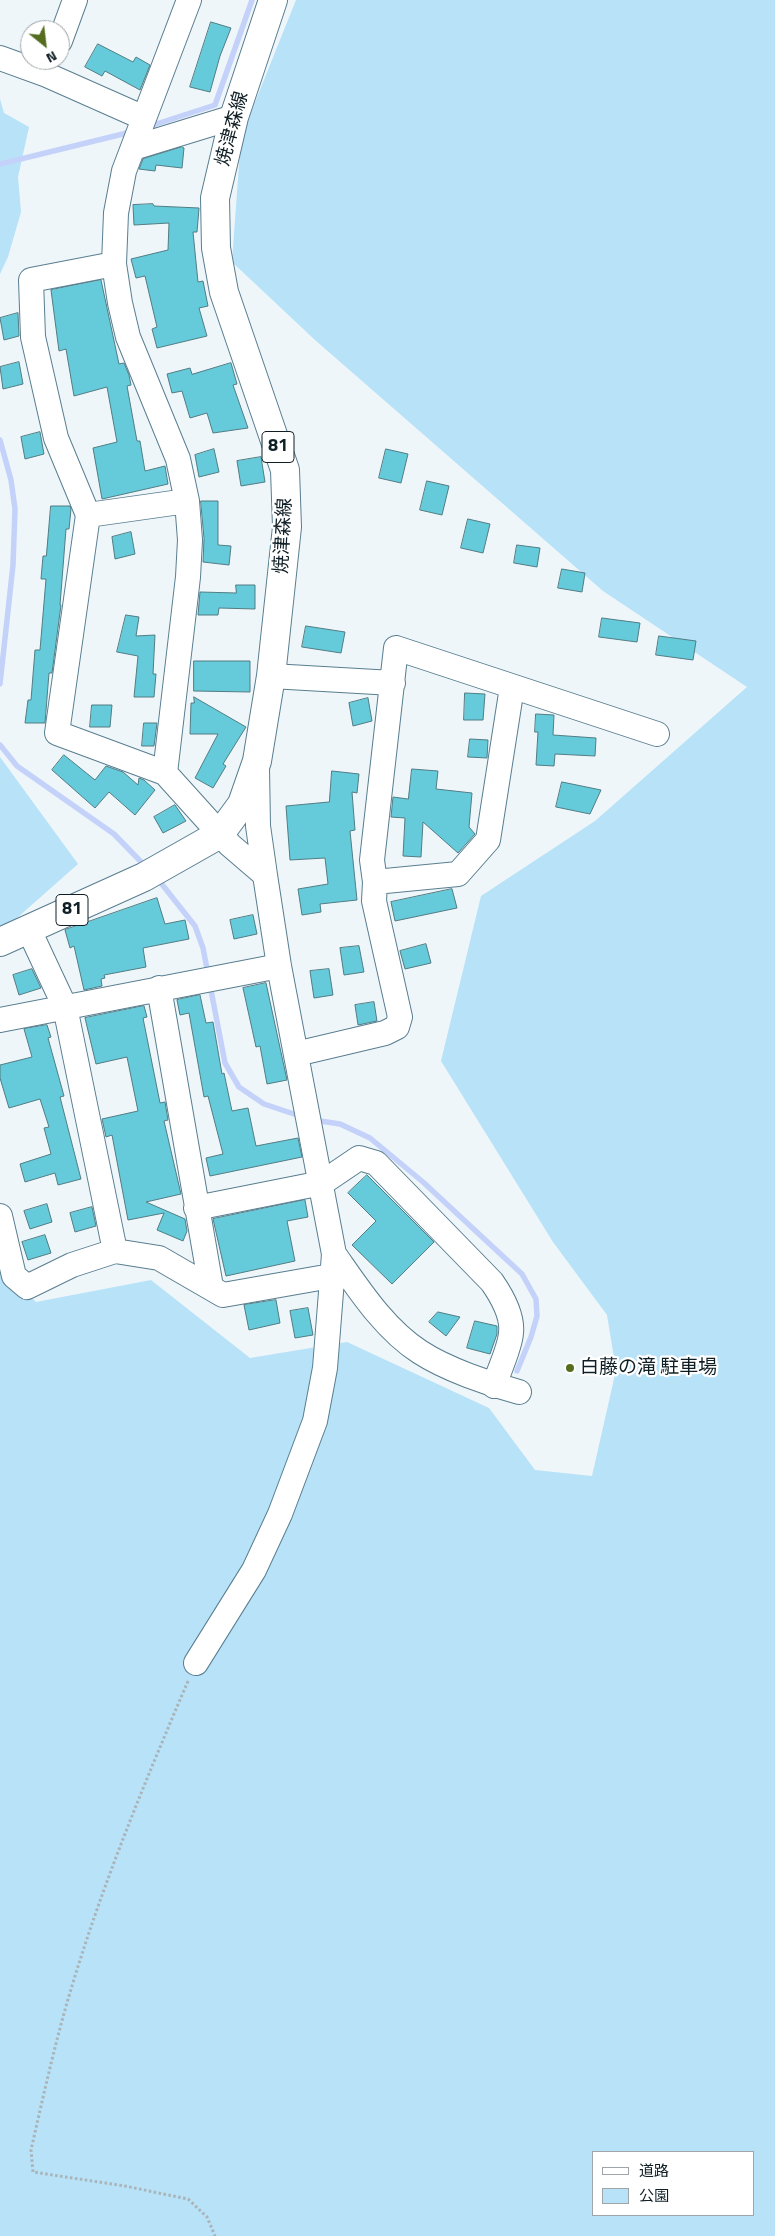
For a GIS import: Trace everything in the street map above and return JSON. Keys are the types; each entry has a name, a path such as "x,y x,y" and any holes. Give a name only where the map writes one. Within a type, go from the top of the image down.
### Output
{"main road":[{"name":"焼津森線","path":"0,942 154,872 220,834 242,804 257,761 271,676 287,527 286,470 224,292 216,248 215,198 234,117 273,0"}],"street":[{"path":"68,20 75,0"},
{"path":"165,773 188,577 190,540 187,501 178,459 128,337 114,264 116,213 124,171 189,0"},
{"path":"0,58 20,62"},
{"path":"54,70 144,118"},
{"path":"133,148 234,117"},
{"path":"114,264 31,280 33,337 56,438 88,515 56,733 165,773 220,834 265,875"},
{"path":"88,515 187,501"},
{"path":"296,1054 385,1033 396,1027 400,1017 374,901 375,882 372,860 396,648 657,734"},
{"path":"271,676 393,683"},
{"path":"375,882 458,874 488,840 512,687"},
{"path":"196,1663 254,1570 280,1514 315,1421 326,1368 333,1265 322,1182 296,1054 265,875 258,826 257,761"},
{"path":"29,930 65,1007 114,1251"},
{"path":"0,1020 199,980 280,966"},
{"path":"159,988 196,1208 212,1287"},
{"path":"196,1208 322,1182 359,1158 376,1163 492,1282 500,1293 511,1333 494,1386"},
{"path":"0,1216 14,1276 27,1287 72,1265 114,1251 159,1258 224,1295 333,1265"},
{"path":"333,1265 389,1325 420,1352 494,1386 520,1392"}],"path":[{"path":"196,1663 141,1791 99,1907 63,2017 31,2150 33,2172 125,2186 188,2199 207,2217 215,2236"}],"green space":[{"path":"296,0 775,0 775,2236 0,2236 0,1269 36,1302 151,1280 250,1358 347,1342 489,1408 535,1470 592,1476 616,1370 607,1315 553,1242 441,1061 481,896 595,821 747,687 603,591 315,340 232,262 241,137"},
{"path":"0,99 4,113 29,127 18,177 21,212 8,257 0,274"},
{"path":"0,757 78,864 0,933"}],"building":[{"path":"211,22 231,28 220,56 210,92 190,87"},
{"path":"98,44 133,62 136,57 150,65 140,90 105,71 102,76 85,67"},
{"path":"184,148 182,168 156,165 155,171 139,169 143,159"},
{"path":"153,204 154,206 199,208 197,232 193,232 198,282 203,281 208,306 199,308 207,336 157,348 152,329 157,327 145,276 136,278 131,259 168,250 169,223 134,225 133,205"},
{"path":"101,280 119,364 124,363 129,375 131,385 127,386 137,441 140,441 145,471 165,466 168,484 102,499 93,448 117,442 107,387 74,396 66,349 59,351 51,290"},
{"path":"18,313 19,336 4,340 0,318"},
{"path":"19,362 23,384 3,389 0,367"},
{"path":"231,363 237,384 233,385 248,428 213,433 207,413 190,418 182,391 172,393 167,374 190,368 192,374"},
{"path":"40,432 44,454 25,459 21,437"},
{"path":"214,449 219,472 199,477 195,455"},
{"path":"386,449 408,454 401,483 379,478"},
{"path":"261,457 265,482 241,486 237,461"},
{"path":"427,481 449,486 442,515 420,510"},
{"path":"201,501 218,501 218,545 231,546 229,565 203,562 204,539"},
{"path":"51,506 70,506 71,509 69,529 66,529 61,605 52,673 49,673 45,723 25,723 28,700 31,700 35,650 40,650 46,579 41,579 43,556 46,556"},
{"path":"468,519 490,524 483,553 461,548"},
{"path":"131,532 135,554 115,559 112,537"},
{"path":"517,545 540,548 537,567 514,563"},
{"path":"562,569 585,573 582,592 558,588"},
{"path":"236,585 255,585 255,609 219,608 218,615 198,615 200,592 236,593"},
{"path":"126,615 139,617 136,636 155,635 153,674 156,674 154,697 134,697 138,656 117,652"},
{"path":"602,618 640,623 637,642 599,637"},
{"path":"306,626 345,632 341,653 302,647"},
{"path":"659,636 696,641 693,660 656,655"},
{"path":"194,661 250,661 250,692 194,691"},
{"path":"465,693 485,694 483,720 464,720"},
{"path":"194,697 246,727 223,764 226,766 213,788 195,778 218,734 190,734 191,703 194,703"},
{"path":"368,698 372,721 353,726 349,703"},
{"path":"92,705 112,705 110,727 90,727"},
{"path":"536,714 554,715 553,735 596,738 595,756 555,754 554,766 536,765 538,732 535,732"},
{"path":"144,723 157,723 154,746 142,746"},
{"path":"470,739 488,740 487,758 468,757"},
{"path":"64,755 95,780 106,766 123,772 138,785 139,778 144,780 155,790 135,815 109,792 95,808 52,770"},
{"path":"412,769 438,771 436,789 472,793 469,827 475,834 458,853 423,822 421,857 403,856 405,818 391,817 393,797 408,799"},
{"path":"332,771 359,774 357,793 352,792 355,830 350,831 357,900 320,904 321,912 302,915 298,889 328,884 325,858 290,860 286,806 329,802"},
{"path":"562,782 601,790 590,814 556,807"},
{"path":"175,805 186,821 163,833 154,817"},
{"path":"452,889 457,908 395,921 391,902"},
{"path":"157,898 165,924 185,920 189,939 143,948 146,967 104,975 105,978 101,979 102,986 84,990 74,946 70,948 65,930"},
{"path":"253,915 257,934 234,939 230,920"},
{"path":"426,944 431,963 405,969 400,951"},
{"path":"359,946 364,972 344,975 340,948"},
{"path":"32,969 41,988 19,995 13,975"},
{"path":"329,969 333,995 314,998 310,971"},
{"path":"266,983 287,1080 267,1084 260,1046 256,1047 243,988"},
{"path":"200,995 206,1023 213,1022 222,1074 224,1073 232,1111 248,1108 256,1146 298,1138 302,1157 210,1176 206,1158 223,1154 208,1096 204,1097 189,1013 180,1015 177,1000"},
{"path":"374,1002 377,1021 358,1025 355,1005"},
{"path":"144,1006 147,1017 143,1018 160,1103 165,1102 168,1120 164,1121 181,1194 146,1202 185,1219 187,1231 183,1241 157,1230 164,1213 128,1220 112,1135 106,1137 102,1119 138,1111 127,1057 96,1064 85,1018"},
{"path":"47,1025 51,1037 48,1038 64,1096 60,1097 81,1179 58,1185 55,1173 25,1182 20,1164 51,1154 44,1128 49,1127 40,1099 9,1108 0,1078 0,1065 32,1057 24,1029"},
{"path":"367,1175 434,1242 392,1284 352,1245 376,1221 348,1193"},
{"path":"305,1200 308,1217 287,1221 295,1261 226,1276 213,1219"},
{"path":"47,1204 52,1222 30,1229 24,1211"},
{"path":"92,1207 96,1226 75,1232 70,1213"},
{"path":"45,1235 51,1253 28,1260 22,1242"},
{"path":"276,1300 280,1323 249,1330 244,1305"},
{"path":"308,1308 313,1335 295,1338 290,1311"},
{"path":"438,1312 460,1317 446,1336 429,1322"},
{"path":"475,1321 497,1326 497,1334 490,1354 467,1348"}],"waterway":[{"path":"147,127 215,105 252,0"},
{"path":"0,164 131,132"},
{"path":"0,440 11,480 15,509 13,565 0,684"},
{"path":"0,745 17,766 114,834 147,868"},
{"path":"157,878 195,926 203,948 208,974"},
{"path":"210,985 225,1063 239,1087 264,1104 303,1117"},
{"path":"314,1120 340,1124 370,1138 423,1182 522,1274 536,1299 537,1316 531,1337 517,1371"}],"place":[{"name":"白藤の滝 駐車場","path":"570,1368"}]}
